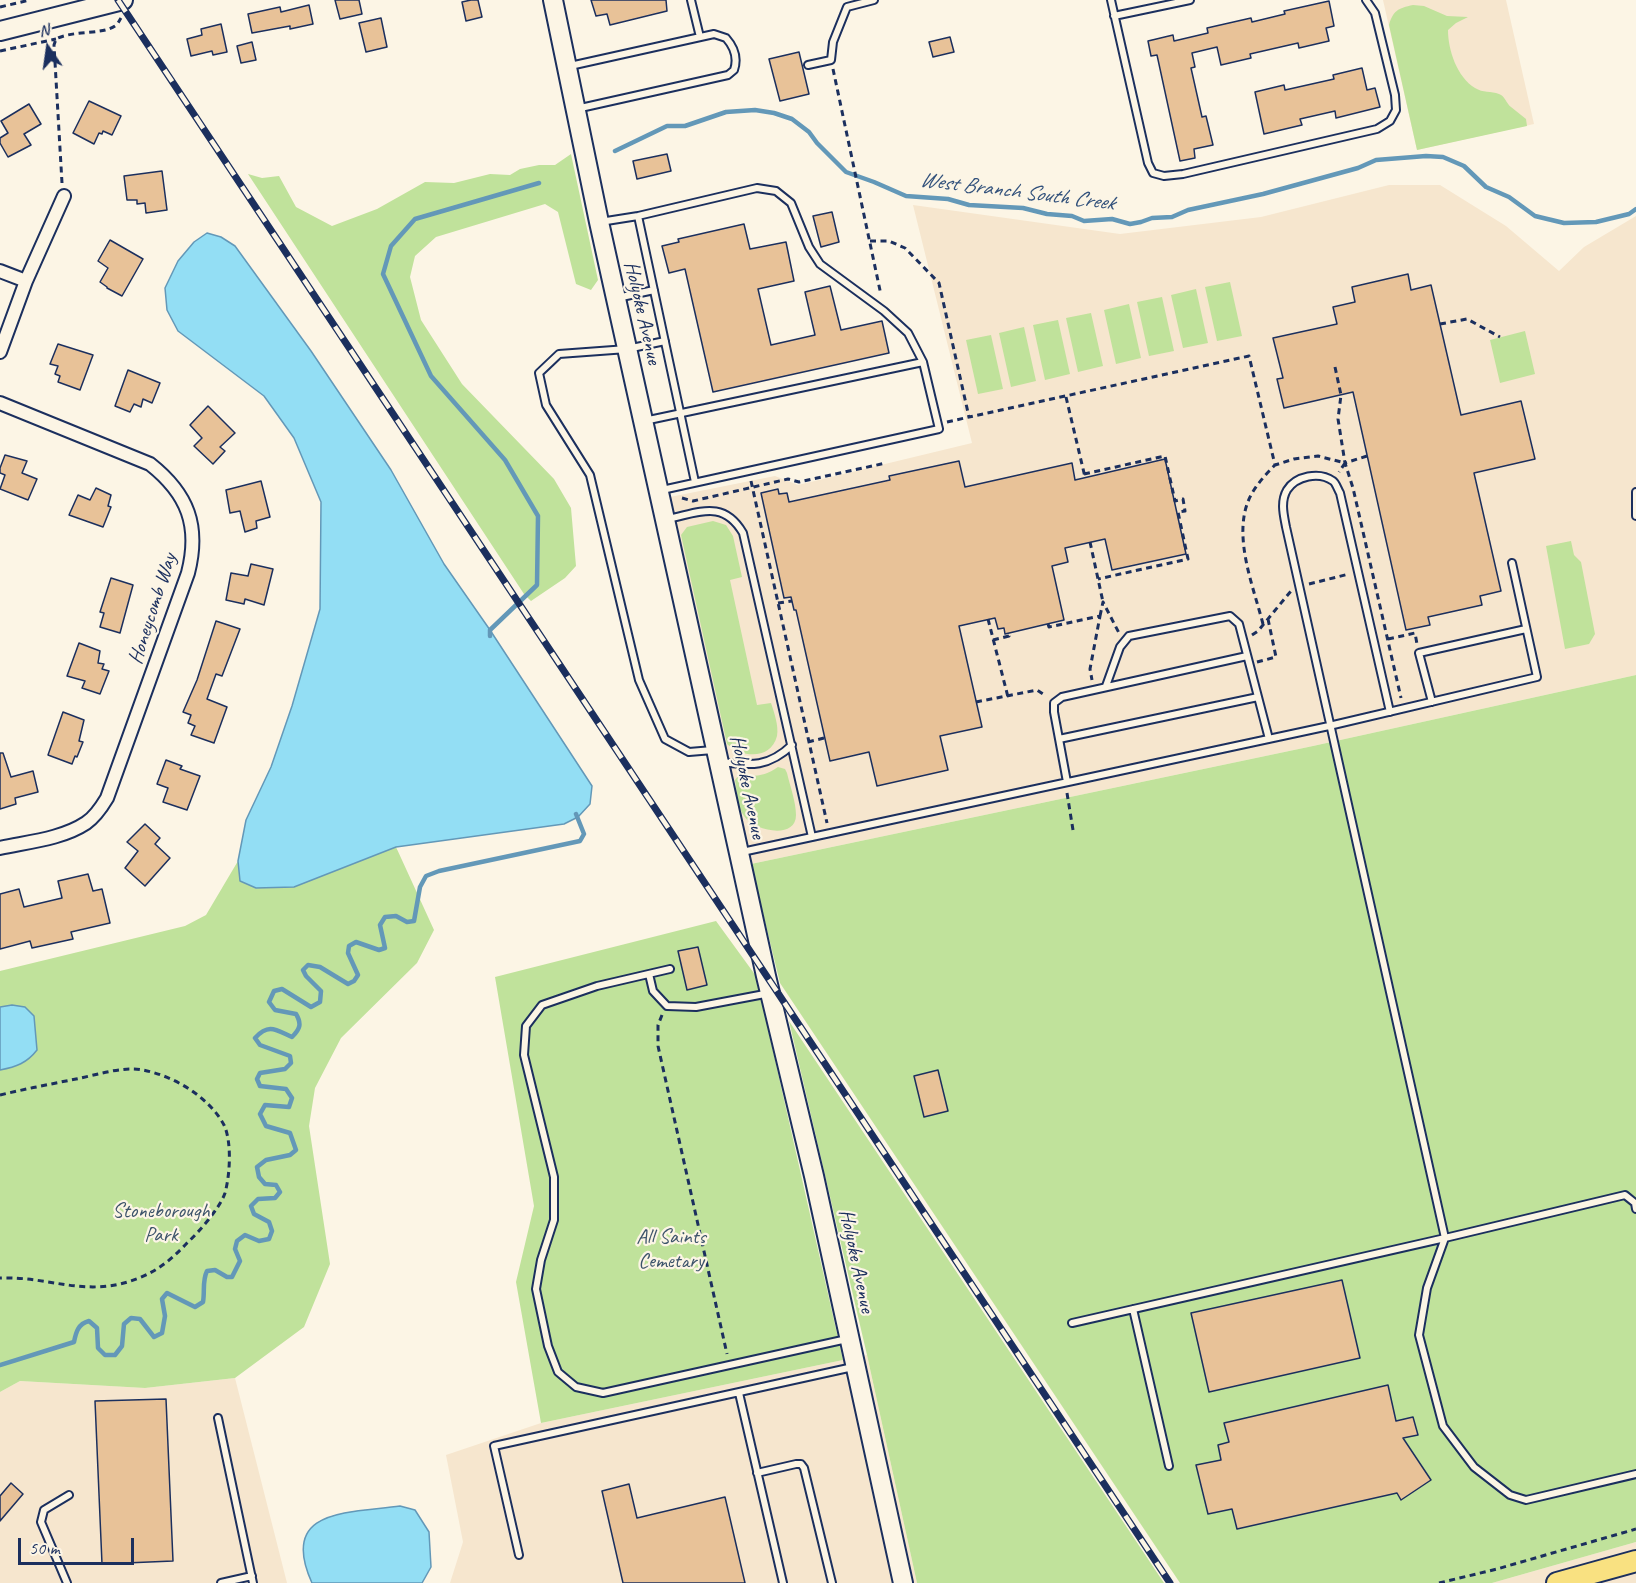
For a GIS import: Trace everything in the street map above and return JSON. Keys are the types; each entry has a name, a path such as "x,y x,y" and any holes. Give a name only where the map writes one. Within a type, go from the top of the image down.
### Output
{"main road":[{"path":"1557,1583 1636,1561"}],"street":[{"name":"Holyoke Avenue","path":"553,0 643,421 665,489 665,520 770,993 814,1176 903,1583"},
{"path":"0,31 125,6"},
{"path":"0,352 26,281 63,196"},
{"path":"0,271 26,281"},
{"name":"Honeycomb Way","path":"0,403 150,464 170,482 185,503 193,537 188,573 111,789 95,815 78,828 0,848"}],"lane":[{"path":"691,0 700,38"},
{"path":"808,65 831,60 833,42 847,7 874,0"},
{"path":"1111,0 1148,163 1153,173 1164,176 1183,174 1377,129 1390,121 1395,110 1395,95 1375,12 1366,0"},
{"path":"1114,16 1190,0"},
{"path":"567,67 714,34 726,38 734,52 735,67 732,73 576,109"},
{"path":"599,222 638,216 757,188 776,191 791,203 809,247 820,264 884,311 909,333 923,362 939,429 665,489"},
{"path":"638,216 695,482"},
{"path":"616,298 654,290"},
{"path":"665,341 627,349 559,354 539,373 546,405 591,475 639,680 665,739 690,752 717,756 747,765 764,763 781,755 792,745"},
{"path":"643,421 923,362"},
{"path":"1390,712 1340,493 1333,481 1316,475 1300,479 1287,490 1283,505 1329,726 1445,1238 1427,1288 1419,1335 1443,1426 1474,1467 1510,1495 1526,1500 1636,1474"},
{"path":"1636,492 1636,516"},
{"path":"665,520 708,511 719,511 736,521 743,533 812,837"},
{"path":"739,853 1329,726 1537,677 1512,563"},
{"path":"1106,686 1120,647 1129,636 1219,616 1230,616 1239,624 1269,739"},
{"path":"1432,702 1419,653 1527,630"},
{"path":"1068,782 1054,712 1054,703 1062,697 1247,656"},
{"path":"1059,740 1258,697"},
{"path":"670,969 597,986 542,1005 526,1026 524,1055 554,1177 554,1220 541,1260 536,1289 548,1346 558,1372 576,1387 603,1393 850,1338"},
{"path":"649,974 653,991 667,1006 696,1007 770,993"},
{"path":"1072,1323 1625,1195 1635,1203 1636,1209"},
{"path":"1133,1309 1169,1466"},
{"path":"519,1555 494,1446 856,1366"},
{"path":"739,1393 783,1583"},
{"path":"218,1418 252,1579 221,1583"},
{"path":"757,1473 796,1464 801,1464 804,1468 832,1583"},
{"path":"67,1583 41,1522 44,1510 69,1495"}],"path":[{"path":"0,7 30,0"},
{"path":"0,51 56,39 64,34 115,26 125,6"},
{"path":"56,39 54,45 58,151 63,196"},
{"path":"831,60 884,311"},
{"path":"870,241 889,241 905,248 939,284 969,417"},
{"path":"1440,324 1467,318 1500,337"},
{"path":"938,424 1249,356 1275,465"},
{"path":"1335,367 1341,395 1338,419 1345,463 1353,488 1403,709"},
{"path":"1066,397 1084,476 1165,456 1175,501 1183,499 1185,511 1178,512 1188,559 1098,579"},
{"path":"1263,624 1243,531 1251,495 1275,465 1294,459 1318,456 1345,463 1367,456"},
{"path":"665,489 693,501 788,479 799,483 886,463"},
{"path":"1333,481 1345,463"},
{"path":"747,471 753,487 829,833"},
{"path":"1090,542 1103,602 1124,643"},
{"path":"778,603 792,601"},
{"path":"1094,689 1090,669 1103,602"},
{"path":"1048,624 1049,627 1100,616"},
{"path":"1249,664 1276,657 1268,618"},
{"path":"988,619 1008,697"},
{"path":"993,640 1009,636 1008,633"},
{"path":"1388,639 1415,633 1419,653"},
{"path":"976,702 1037,690 1054,703"},
{"path":"808,742 824,738"},
{"path":"1068,782 1067,801 1073,830"},
{"path":"667,1006 658,1025 658,1046 730,1365"},
{"path":"0,1095 119,1070 143,1070 178,1083 205,1101 224,1126 230,1149 225,1194 202,1228 167,1263 139,1278 106,1287 76,1287 12,1277 0,1278"},
{"path":"1438,1583 1497,1569 1636,1529"}],"shaded area":[{"path":"1383,0 1506,0 1534,124 1417,150"},
{"path":"1389,185 1440,185 1506,226 1559,271 1584,247 1636,216 1636,675 1313,746 751,864 670,497 775,476 798,485 972,443 913,205 1120,234 1261,217"},
{"path":"867,1355 917,1583 450,1583 463,1542 446,1455 541,1423"},
{"path":"235,1378 287,1583 0,1583 0,1392 20,1381 145,1388"},
{"path":"1636,1542 1636,1583 1492,1583"}],"green space":[{"path":"1413,5 1424,6 1447,16 1468,17 1448,30 1452,54 1459,70 1475,88 1503,96 1509,105 1526,119 1527,126 1417,150 1389,25 1392,16 1397,11"},
{"path":"571,154 598,280 591,290 576,284 558,212 545,204 436,237 415,256 410,277 421,320 462,384 554,479 571,508 576,566 565,578 531,601 524,594 248,174 262,178 279,176 296,207 332,226 377,209 425,182 454,183 490,174 510,175 520,169 539,165 555,165"},
{"path":"1230,282 1242,336 1217,341 1205,287"},
{"path":"1196,289 1208,343 1183,348 1171,295"},
{"path":"1162,297 1174,351 1149,356 1137,302"},
{"path":"1129,304 1141,358 1116,364 1104,310"},
{"path":"1091,313 1103,366 1078,372 1066,318"},
{"path":"1058,320 1070,374 1045,380 1033,325"},
{"path":"1024,327 1036,381 1011,387 999,333"},
{"path":"1525,331 1535,374 1500,383 1490,340"},
{"path":"991,335 1003,389 978,394 966,340"},
{"path":"713,521 726,525 733,536 742,577 730,580 757,705 771,703 777,724 774,744 762,753 740,752 727,744 681,535 687,527"},
{"path":"1571,541 1574,555 1581,562 1595,634 1589,644 1565,649 1546,546"},
{"path":"1636,675 1636,1542 1492,1583 1180,1583 780,983 751,864 1313,746"},
{"path":"778,767 785,769 787,773 796,815 794,823 789,828 774,831 756,826 744,816 739,804 735,780 739,775 760,775"},
{"name":"Stoneborough Park","path":"396,847 434,930 417,963 341,1038 315,1088 309,1126 330,1264 304,1327 235,1378 145,1388 20,1381 0,1392 0,971 185,926 206,915 238,861 241,881 294,887"},
{"name":"All Saints Cemetary","path":"716,921 756,976 843,1360 541,1423 516,1282 534,1206 495,977"},
{"path":"789,1021 1164,1583 917,1583 867,1355"}],"water":[{"path":"207,233 221,237 235,246 311,351 391,470 444,564 592,786 590,804 578,817 564,824 396,847 294,887 256,888 240,881 238,861 246,820 271,767 292,706 320,609 321,502 294,438 264,396 178,331 167,310 165,288 178,261 194,242"},
{"path":"12,1005 25,1007 34,1016 37,1050 21,1064 0,1070 0,1007"},
{"path":"400,1506 415,1510 429,1532 431,1567 422,1583 312,1583 304,1558 304,1540 311,1528 324,1519 341,1514"}],"building":[{"path":"335,0 359,0 362,14 340,19"},
{"path":"478,0 482,17 466,21 462,2"},
{"path":"591,0 666,0 667,11 610,25 607,14 596,16"},
{"path":"1329,1 1334,26 1326,28 1329,41 1299,48 1298,43 1250,54 1251,58 1221,65 1217,47 1192,53 1195,67 1191,68 1202,117 1206,116 1213,145 1194,149 1195,158 1180,161 1157,55 1151,56 1148,41 1173,35 1174,41 1208,33 1207,28 1251,18 1252,22 1285,14 1284,11"},
{"path":"309,5 313,24 252,33 248,14 280,7 281,12"},
{"path":"381,18 387,47 366,52 359,23"},
{"path":"221,24 227,52 213,55 212,51 191,56 187,39 202,35 201,29"},
{"path":"950,37 954,52 933,57 929,42"},
{"path":"252,42 256,60 241,63 237,46"},
{"path":"799,52 809,94 780,101 769,59"},
{"path":"1362,68 1367,90 1375,88 1380,107 1336,118 1335,111 1300,119 1302,125 1264,134 1255,92 1284,85 1285,90 1334,79 1333,75"},
{"path":"89,101 121,116 112,135 103,131 102,134 99,133 94,144 73,133"},
{"path":"29,104 41,124 24,134 31,145 8,157 0,143 0,138 8,133 1,121"},
{"path":"667,154 671,171 637,179 633,161"},
{"path":"162,171 167,210 146,213 145,203 137,204 137,200 127,200 124,176"},
{"path":"832,212 839,242 821,247 813,216"},
{"path":"744,224 750,249 786,242 794,281 758,289 771,345 815,335 805,292 830,286 841,330 882,321 889,353 713,392 685,269 669,273 662,246 679,242 678,239"},
{"path":"110,240 143,259 122,296 100,282 108,268 98,261"},
{"path":"1408,274 1411,290 1431,285 1461,415 1521,401 1535,459 1474,473 1501,591 1480,596 1482,605 1428,617 1430,625 1406,630 1353,392 1284,408 1277,379 1283,378 1273,338 1337,324 1333,307 1355,302 1352,287"},
{"path":"58,344 93,355 80,390 58,382 60,376 55,374 58,366 50,364"},
{"path":"128,370 160,383 152,403 143,399 141,407 134,404 130,412 115,406"},
{"path":"208,406 235,433 220,447 225,451 213,464 194,446 202,438 190,425"},
{"path":"5,455 27,461 22,473 37,479 28,500 0,489 5,475 0,473 0,468"},
{"path":"1165,459 1186,554 1112,570 1105,539 1065,548 1068,562 1052,566 1064,620 1005,634 1004,628 998,629 995,618 959,626 982,727 940,736 948,770 877,786 869,752 830,761 796,610 794,610 791,597 784,598 761,493 778,489 779,494 787,493 789,502 890,480 889,476 959,461 965,487 1072,463 1075,480"},
{"path":"261,481 270,517 256,521 257,528 245,532 240,511 230,513 226,490"},
{"path":"96,488 111,495 108,506 111,507 103,527 69,515 78,495 90,500"},
{"path":"251,564 273,569 264,605 245,599 244,604 226,600 231,573 248,576"},
{"path":"111,578 133,585 120,633 100,627 104,613 100,612"},
{"path":"216,621 240,629 222,676 216,674 207,699 227,707 214,743 191,735 195,726 188,723 191,715 183,712 197,680"},
{"path":"79,643 100,651 98,663 104,664 102,669 109,671 100,694 82,688 85,681 67,676"},
{"path":"63,712 84,720 79,741 83,742 72,764 48,755"},
{"path":"0,753 3,753 11,777 33,771 38,792 15,798 16,804 0,809"},
{"path":"166,760 182,766 180,769 200,776 187,810 163,802 168,788 157,784"},
{"path":"145,824 160,838 155,844 170,858 145,886 125,868 138,851 127,842"},
{"path":"88,874 93,891 102,889 110,923 71,932 73,939 32,948 30,941 0,949 0,894 19,889 24,907 62,898 58,881"},
{"path":"698,947 707,985 687,990 678,951"},
{"path":"938,1070 948,1111 924,1117 914,1076"},
{"path":"1342,1280 1360,1358 1209,1392 1191,1313"},
{"path":"1388,1385 1396,1421 1413,1417 1418,1435 1403,1438 1431,1480 1401,1500 1397,1493 1237,1529 1232,1509 1208,1514 1196,1465 1221,1460 1218,1445 1229,1442 1224,1423"},
{"path":"166,1399 173,1561 102,1564 95,1401"},
{"path":"11,1483 23,1494 0,1521 0,1496"},
{"path":"629,1484 637,1518 725,1497 745,1583 623,1583 602,1491"}],"waterway":[{"name":"West Branch South Creek","path":"615,151 667,126 685,126 726,112 755,110 792,119 809,132 846,172 906,196 948,199 969,205 1023,208 1047,214 1072,216 1084,221 1112,219 1130,224 1152,218 1172,217 1188,210 1263,194 1358,168 1376,160 1426,156 1443,157 1464,166 1486,187 1509,197 1535,216 1564,223 1596,222 1629,214 1636,209"},
{"name":"West Branch South Creek","path":"490,636 490,630 537,585 538,516 505,460 431,376 383,274 391,246 415,219 539,183"},
{"name":"West Branch South Creek","path":"0,1365 74,1342 78,1329 89,1321 97,1328 98,1348 105,1355 115,1355 122,1346 124,1324 131,1318 140,1319 154,1337 162,1333 165,1316 162,1299 167,1293 195,1307 203,1302 207,1271 215,1270 227,1277 232,1277 240,1261 235,1249 237,1241 245,1235 259,1241 269,1239 272,1231 269,1222 254,1214 251,1206 258,1199 275,1198 280,1192 276,1185 265,1184 259,1177 257,1167 266,1160 290,1155 296,1150 290,1133 266,1126 260,1114 265,1105 289,1107 292,1098 286,1089 260,1086 257,1079 260,1073 285,1069 291,1063 290,1056 260,1045 255,1038 269,1029 292,1037 299,1026 296,1014 275,1010 269,1002 274,991 282,989 311,1007 320,1002 321,991 303,970 308,965 320,967 348,984 354,981 358,975 348,953 349,946 356,942 379,950 385,948 380,925 385,917 396,916 407,922 414,921 420,887 426,876 439,871 580,841 584,834 576,814"}],"railway":[{"path":"118,0 1170,1583"}]}
